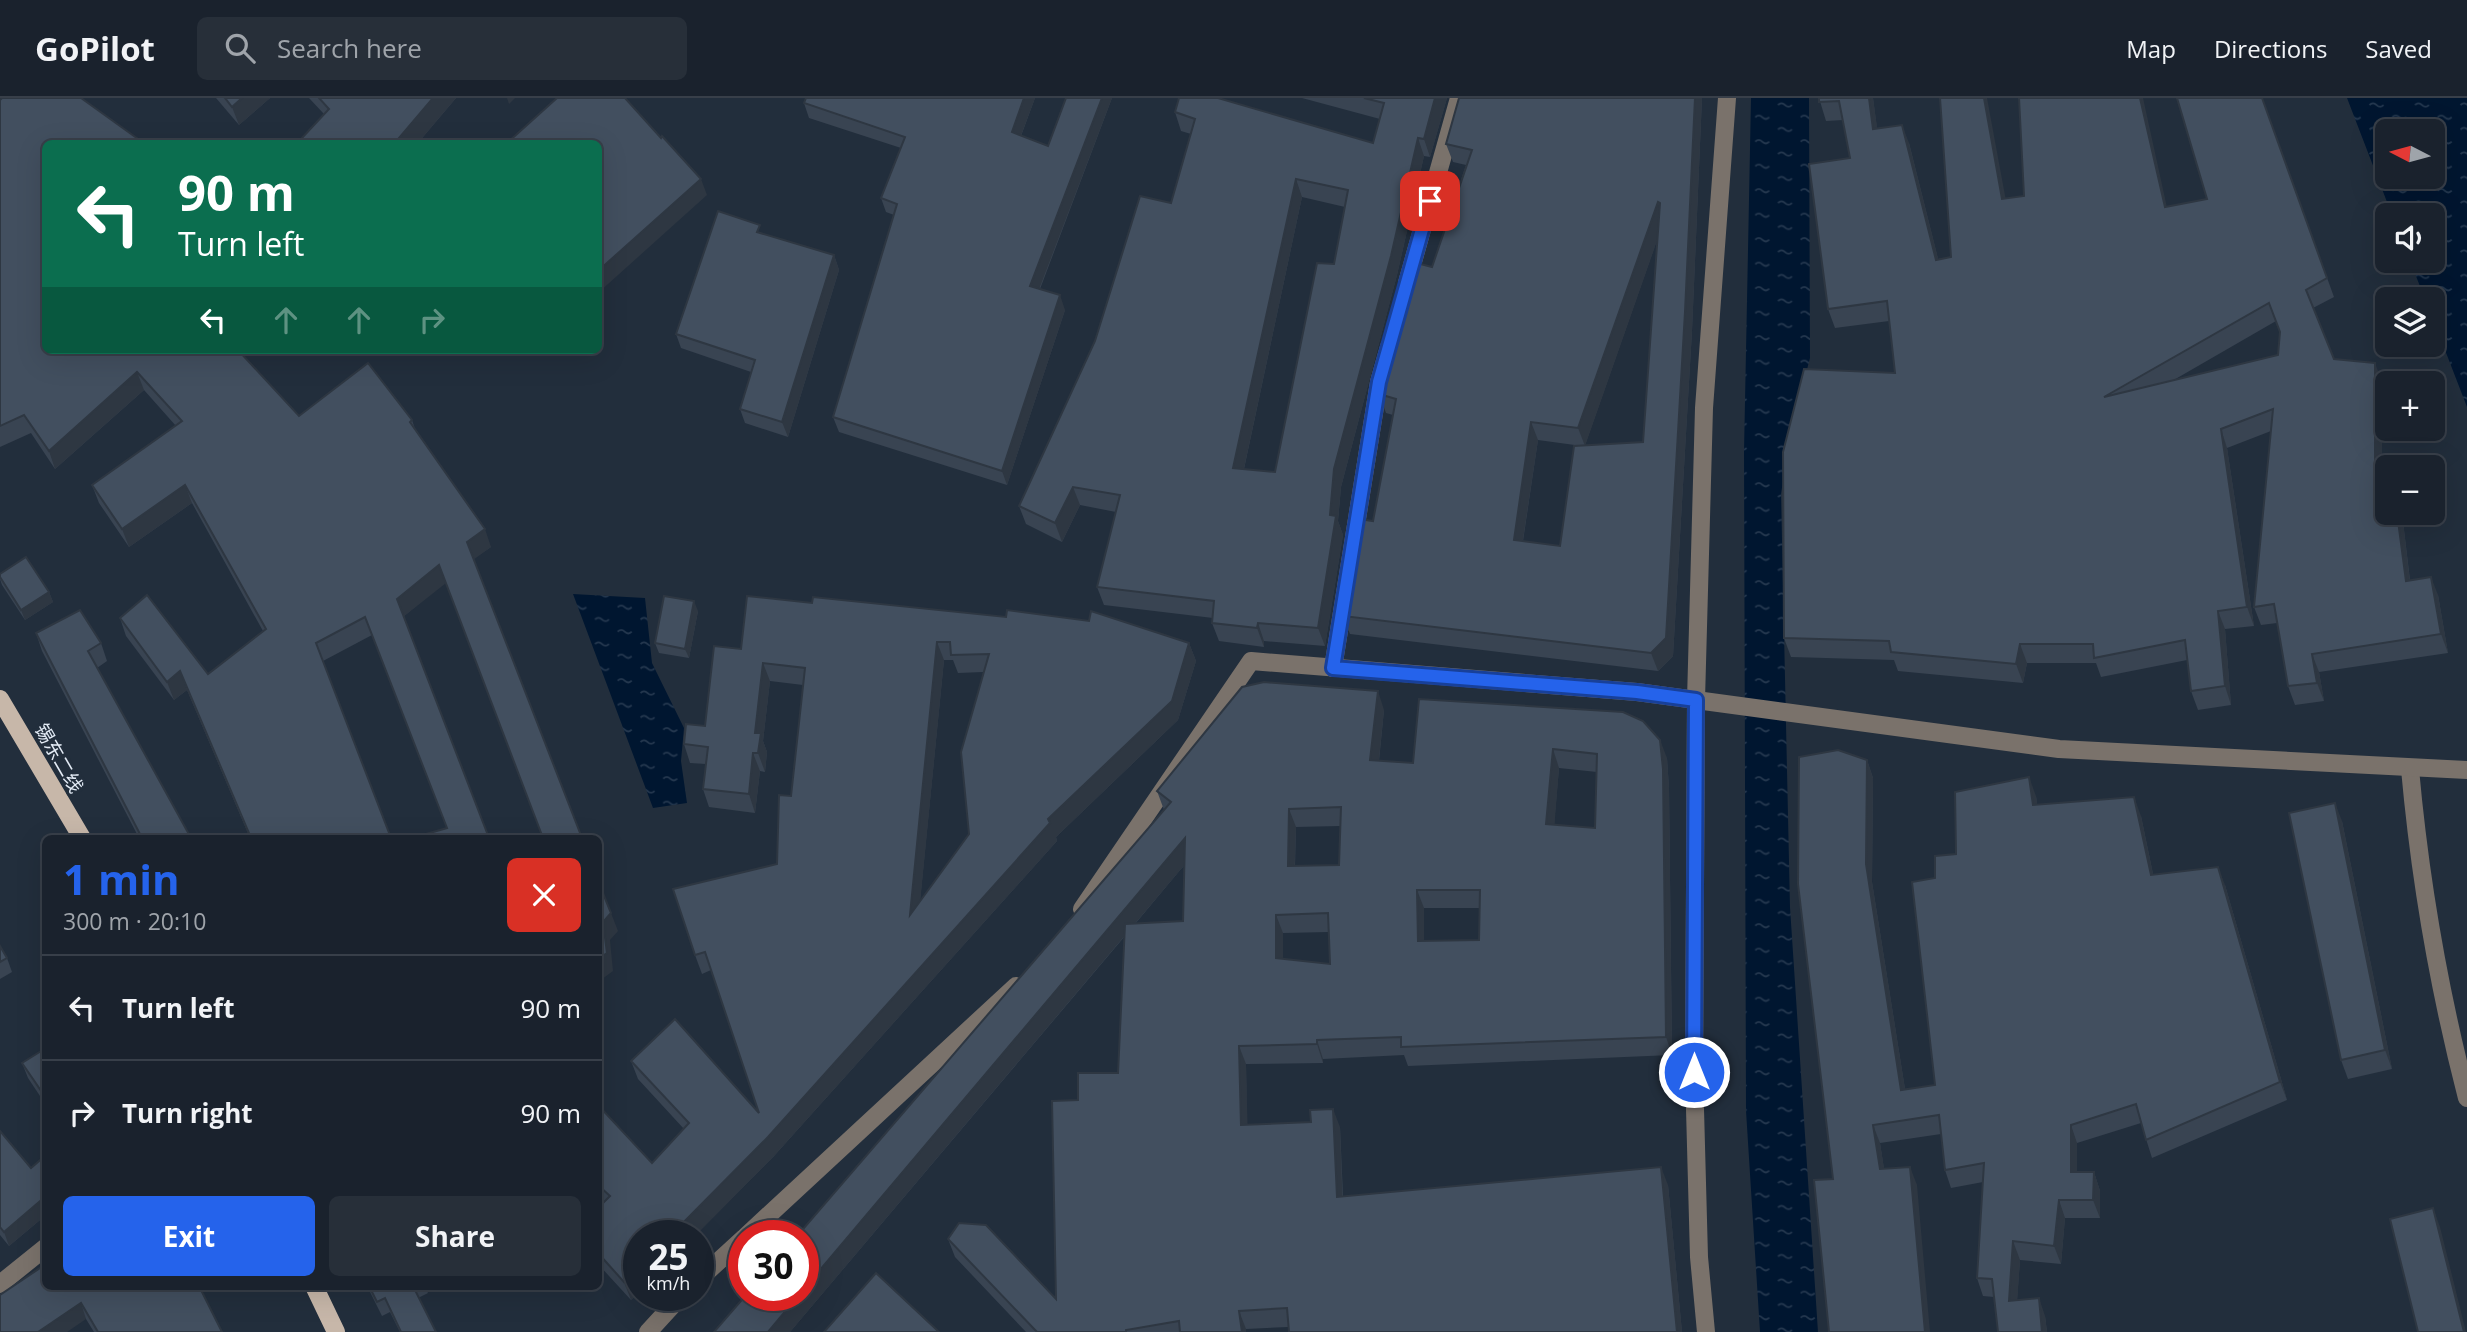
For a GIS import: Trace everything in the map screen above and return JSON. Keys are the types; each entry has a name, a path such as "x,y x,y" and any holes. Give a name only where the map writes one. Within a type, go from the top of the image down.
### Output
{"main road":[{"name":"锡东二线","path":"0,699 80,835"},
{"path":"316,1290 336,1332"}],"street":[{"path":"1401,305 1459,98"},
{"path":"1706,1332 1699,1257 1694,1072 1696,700 1704,408 1727,98"},
{"path":"1333,668 1379,382 1394,330"},
{"path":"1075,919 1251,661 1637,692 2059,749 2467,770"},
{"path":"2410,769 2418,857 2448,1022 2467,1098"},
{"path":"763,1220 1032,971"},
{"path":"0,1284 42,1250"},
{"path":"714,1265 728,1253"},
{"path":"648,1332 667,1311"}],"water":[{"path":"1751,98 1809,98 1810,358 1791,431 1781,494 1790,907 1818,1332 1760,1332 1746,1111 1744,451"},
{"path":"2347,98 2467,98 2467,407 2445,350 2445,287 2420,287 2415,273 2445,273 2445,203 2387,203 2382,189 2445,189 2445,119 2375,119 2375,171"},
{"path":"573,594 645,598 652,663 684,728 681,761 687,803 653,808"}],"building":[{"path":"81,98 139,140 42,140 42,354 242,354 299,416 368,363 412,420 410,422 485,529 467,542 581,835 542,835 439,565 397,599 488,835 422,835 447,828 365,617 316,643 390,835 250,835 180,671 167,682 120,618 147,595 208,674 266,629 185,485 122,529 92,485 182,421 137,372 49,451 24,415 0,426 0,100"},
{"path":"225,98 242,98 232,107"},
{"path":"319,98 433,98 397,140 302,140 329,109"},
{"path":"557,98 625,98 701,179 602,267 602,140 510,140"},
{"path":"806,98 1024,98 1012,132 1048,146 1066,98 1102,98 1030,286 1060,295 1002,471 833,417 897,204 881,198 905,137 804,103"},
{"path":"1179,98 1218,98 1373,143 1384,103 1364,98 1435,98 1424,139 1418,138 1391,256 1334,469 1330,515 1336,516 1318,628 1258,623 1257,628 1212,623 1214,601 1097,587 1120,495 1073,487 1055,523 1019,506 1095,341 1140,196 1171,203 1195,119 1175,112","holes":["1296,179 1348,190 1334,264 1317,263 1275,472 1233,468"]},
{"path":"1459,98 1695,98 1666,638 1651,653 1343,616 1359,519 1373,521 1396,399 1379,394 1383,366 1413,262 1432,267 1472,150 1446,144","holes":["1658,202 1643,442 1574,446 1560,546 1514,540 1531,422 1578,428"]},
{"path":"1819,98 1869,98 1873,129 1902,125 1936,260 1951,257 1940,98 1984,98 2002,199 2024,196 2019,98 2140,98 2165,207 2207,199 2177,98 2262,98 2327,278 2306,290 2334,359 2375,363 2375,525 2399,525 2406,581 2431,577 2441,634 2312,654 2317,683 2288,686 2274,604 2254,607 2273,409 2221,429 2247,607 2218,611 2225,686 2191,691 2185,640 2094,658 2093,644 2020,644 2016,664 1891,652 1889,641 1784,638 1783,452 1804,369 1895,373 1887,301 1828,309 1809,164 1850,158 1839,101 1819,102","holes":["2269,303 2280,332 2278,355 2104,397"]},
{"path":"718,211 760,225 757,232 834,255 782,422 740,409 755,360 676,334"},
{"path":"26,557 49,592 21,610 0,574"},
{"path":"664,596 694,601 685,649 655,643"},
{"path":"747,596 812,603 813,597 1006,617 1007,610 1089,621 1091,611 1189,643 1172,701 1048,819 1050,823 768,1137 686,1220 623,1220 623,1281 602,1257 602,1204 610,1196 602,1189 602,1109 652,1163 689,1123 631,1061 675,1019 759,1113 705,952 695,955 673,889 777,864 779,795 791,796 805,668 763,663 755,733 761,733 758,753 753,753 749,794 703,789 708,747 684,744 686,724 705,726 714,646 741,649","holes":["937,642 950,642 951,655 989,654 961,752 969,834 910,915"]},
{"path":"80,610 101,643 88,651 189,835 140,835 36,633"},
{"path":"1264,682 1378,691 1370,760 1413,763 1419,699 1623,712 1643,721 1660,740 1663,769 1666,1037 1401,1047 1401,1037 1317,1040 1317,1044 1239,1046 1241,1125 1311,1122 1310,1110 1333,1109 1337,1197 1661,1167 1677,1332 1289,1332 1287,1308 1239,1311 1242,1332 1180,1332 1179,1321 1126,1332 1037,1332 948,1239 959,1223 986,1225 1056,1299 1052,1101 1078,1100 1078,1073 1118,1073 1125,924 1183,921 1185,838 819,1271 819,1220 811,1220 1171,802 1157,791 1242,687","holes":["1553,749 1597,754 1595,828 1546,824","1341,807 1339,865 1288,866 1289,809","1417,890 1480,890 1479,940 1418,941","1328,913 1330,964 1276,958 1276,915"]},
{"path":"1838,750 1867,760 1866,864 1901,1090 1935,1085 1912,882 1935,878 1935,856 1956,854 1955,792 2029,777 2033,805 2134,797 2151,875 2218,867 2280,1082 2146,1140 2136,1104 2071,1125 2071,1172 2094,1172 2093,1200 2059,1200 2054,1246 2013,1241 2009,1301 2039,1298 2042,1332 1998,1332 1992,1279 1977,1278 1984,1163 1945,1170 1939,1115 1873,1125 1880,1169 1910,1167 1925,1332 1829,1332 1814,1180 1833,1179 1798,884 1799,757"},
{"path":"2335,803 2385,1050 2341,1060 2289,813"},
{"path":"602,891 611,913 603,922 607,953 602,956"},
{"path":"0,946 7,958 0,962"},
{"path":"42,1050 42,1092 22,1063"},
{"path":"0,1131 31,1168 42,1158 42,1199 4,1232 0,1227"},
{"path":"2433,1208 2464,1332 2418,1332 2390,1219"},
{"path":"42,1267 42,1290 201,1290 222,1332 98,1332 81,1303 38,1332 0,1332 0,1295"},
{"path":"876,1273 939,1332 824,1332"},
{"path":"371,1290 415,1290 436,1332 401,1332 385,1298 377,1302"},
{"path":"732,1311 786,1311 768,1332 714,1332"}],"route":[{"path":"1430,201 1379,382 1333,668 1637,692 1696,700 1694,1072"}]}
